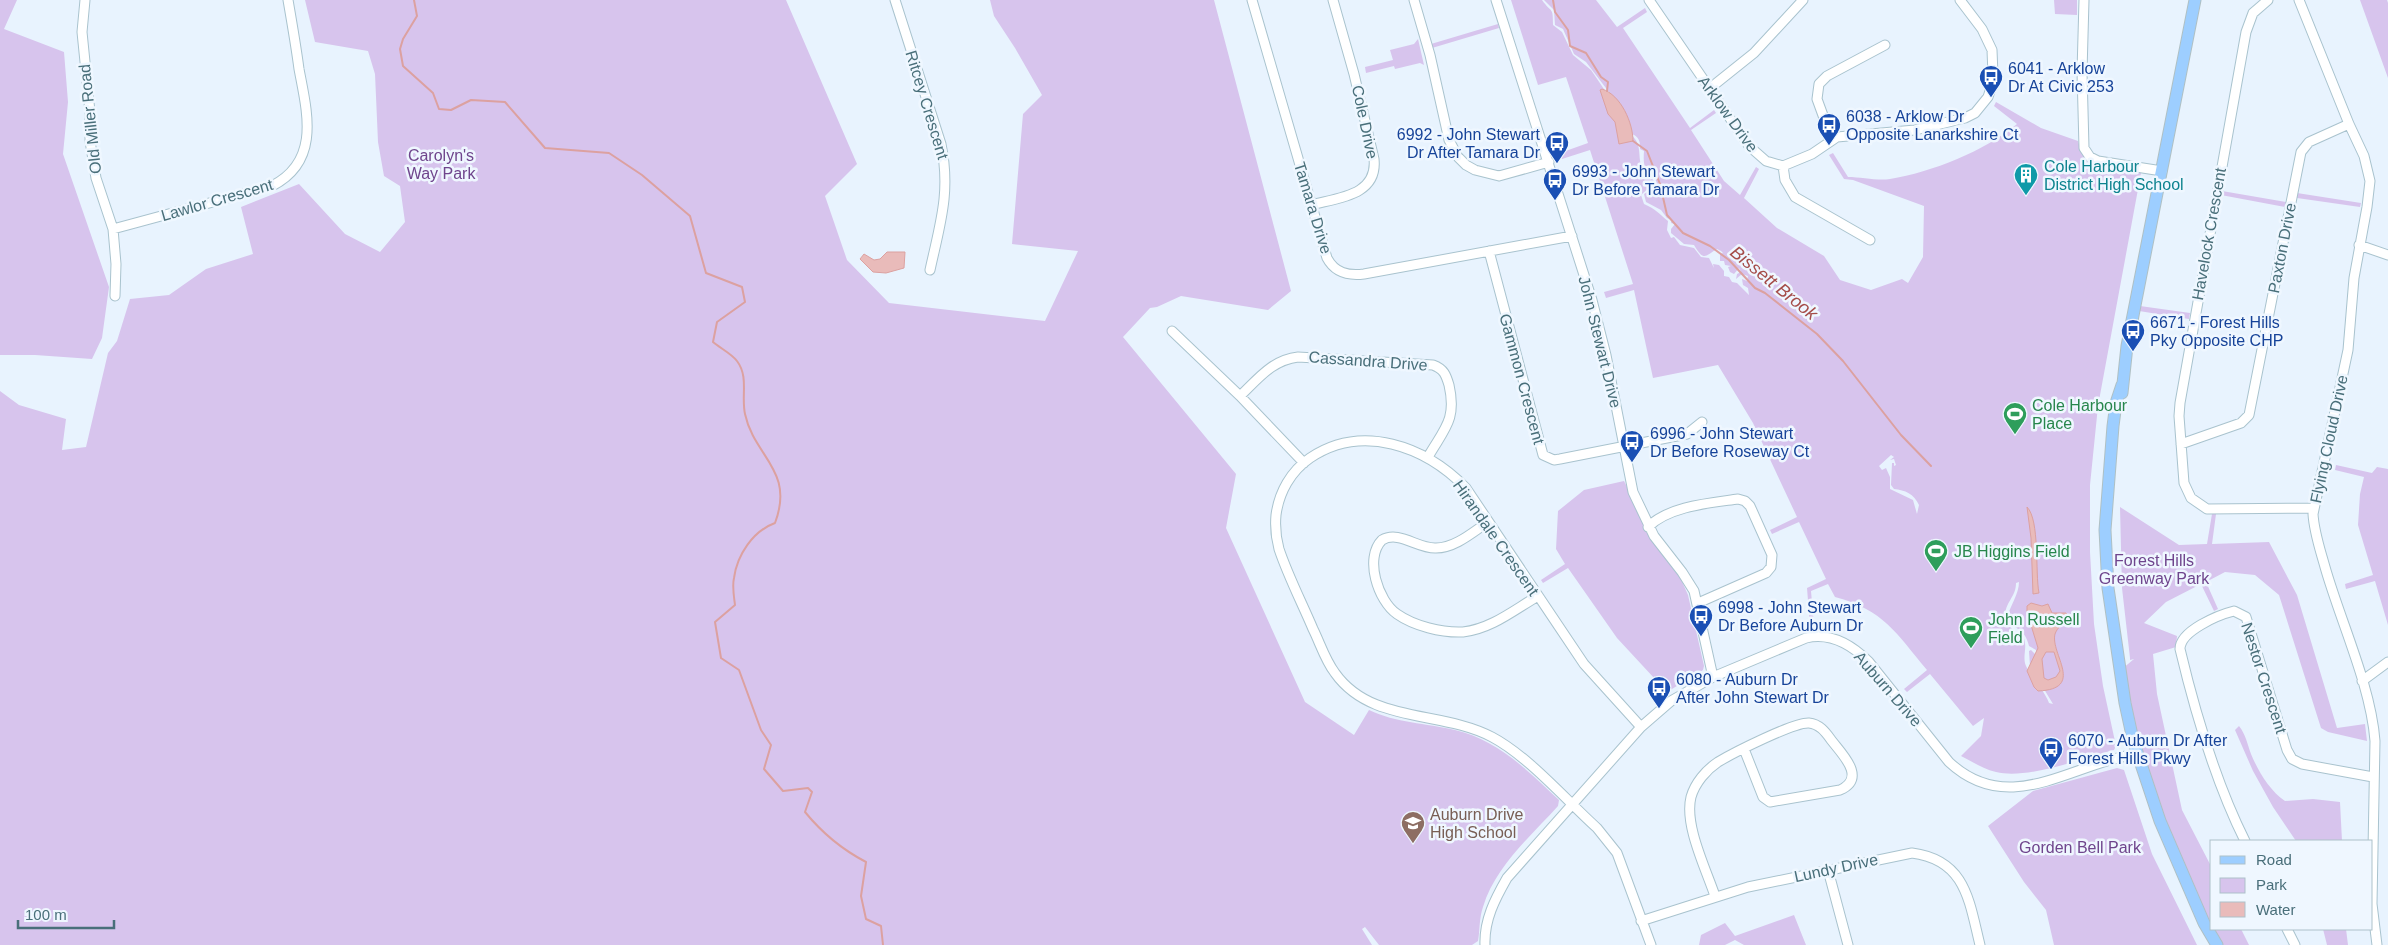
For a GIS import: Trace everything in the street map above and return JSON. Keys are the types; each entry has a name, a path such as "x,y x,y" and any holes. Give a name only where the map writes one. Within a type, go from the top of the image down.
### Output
{"main road":[{"path":"2195,0 2127,346 2115,463 2112,534 2106,545 2114,637 2133,740 2145,781 2164,830 2201,916 2217,945"}],"street":[{"name":"Old Miller Road","path":"86,0 82,32 91,153 99,190 113,229 116,264 115,296"},
{"name":"Lawlor Crescent","path":"113,229 272,186 285,178 294,168 304,151 308,128 288,0"},
{"name":"Ritcey Crescent","path":"895,0 941,144 946,168 944,204 930,270"},
{"name":"Tamara Drive","path":"1252,0 1310,205 1327,258 1334,269 1346,274 1364,274 1572,236"},
{"name":"Cole Drive","path":"1310,205 1356,193 1369,183 1374,172 1374,159 1354,74 1333,0"},
{"path":"1414,0 1430,55 1449,140 1458,156 1466,165 1475,170 1500,176 1549,162"},
{"name":"John Stewart Drive","path":"1496,0 1592,300 1604,346 1633,492 1648,527 1689,581 1698,603 1713,677"},
{"path":"1709,89 1754,53 1803,0"},
{"path":"1870,240 1795,197 1784,180 1783,166 1806,158 1832,140 1852,134 1915,130 1964,118 1980,108 1988,98 1993,75 1992,50 1984,34 1960,0"},
{"path":"2084,0 2082,72 2084,148 2090,157 2098,161 2162,170"},
{"name":"Havelock Crescent","path":"2268,0 2253,13 2244,42 2180,403 2181,444 2186,491 2203,508 2214,510 2314,508"},
{"name":"Flying Cloud Drive","path":"2299,0 2349,124 2364,156 2370,181 2359,246 2348,350 2314,508 2318,540 2362,681 2374,732 2373,840"},
{"name":"Arklow Drive","path":"1654,2 1709,89 1756,154 1771,164 1783,166"},
{"path":"1832,140 1817,99 1819,84 1827,76 1885,45"},
{"name":"Paxton Drive","path":"2181,444 2241,423 2250,415 2301,152 2313,140 2349,124"},
{"path":"2359,246 2388,255"},
{"name":"Gammon Crescent","path":"1489,251 1542,454 1554,460 1687,434 1702,422"},
{"path":"1172,331 1240,396 1304,463"},
{"name":"Cassandra Drive","path":"1240,396 1271,366 1288,358 1434,365 1440,367 1447,376 1453,409 1448,424 1428,457"},
{"name":"Hirandale Crescent","path":"1641,727 1584,664 1466,488 1428,457 1382,441 1356,440 1326,448 1292,474 1280,498 1276,516 1277,538 1298,594 1334,672 1352,691 1374,705 1454,722 1474,728 1500,742 1597,828 1616,853 1651,945"},
{"path":"1648,527 1668,514 1691,508 1738,499 1745,501 1750,506 1772,555 1771,568 1766,573 1698,603"},
{"path":"1488,522 1458,542 1442,548 1424,547 1395,536 1387,537 1380,541 1374,555 1374,568 1388,605 1394,612 1407,620 1429,628 1458,632 1486,626 1538,596"},
{"name":"Nestor Crescent","path":"2245,840 2229,807 2213,763 2180,649 2185,635 2219,617 2234,611 2246,617 2292,759 2302,764 2373,777"},
{"name":"Auburn Drive","path":"1485,945 1487,923 1496,897 1507,878 1641,727 1671,701 1713,677 1806,638 1826,637 1842,642 1863,657 1949,762 1962,772 1984,783 2008,788 2032,785 2068,776 2125,756 2138,754"},
{"path":"2362,681 2388,662"},
{"path":"1715,896 1691,823 1690,806 1696,785 1718,762 1800,724 1812,724 1820,727 1850,764 1852,776 1850,783 1842,789 1770,802 1763,798 1744,750"},
{"name":"Lundy Drive","path":"1641,921 1748,886 1903,854 1922,855 1940,861 1954,872 1963,886 1980,945"},
{"path":"1828,870 1848,945"},
{"name":"Flying Cloud Drive","path":"2373,912 2377,945"},
{"path":"2288,930 2295,945"}],"green space":[{"path":"0,0 17,0 4,29 64,52 68,102 63,154 109,287 102,338 92,359 35,355 0,355"},
{"name":"Carolyn's Way Park","path":"305,0 786,0 857,164 825,196 847,260 889,303 1045,321 1078,251 1012,244 1023,114 1042,95 994,16 990,0 1214,0 1291,291 1268,310 1181,296 1157,307 1150,308 1123,337 1236,474 1226,528 1305,702 1354,735 1369,710 1390,718 1455,730 1471,735 1485,741 1512,758 1559,800 1558,806 1515,853 1496,879 1482,911 1478,941 1472,945 1379,945 1365,927 1362,929 1372,945 0,945 0,391 19,405 66,419 62,450 86,447 108,353 117,341 130,299 169,295 206,269 253,254 241,207 299,184 345,234 380,252 405,222 400,186 384,176 378,142 375,74 368,51 315,42"},
{"path":"1511,0 1542,0 1553,15 1553,25 1562,32 1573,55 1591,70 1606,92 1612,96 1586,62 1574,54 1563,29 1555,25 1554,10 1544,0 1596,0 1617,27 1645,8 1647,12 1623,28 1690,128 1714,110 1716,113 1691,130 1724,181 1740,195 1756,167 1759,169 1744,198 1777,228 1824,256 1840,280 1871,290 1902,279 1908,283 1923,257 1924,206 1853,180 1844,179 1829,155 1833,153 1848,177 1885,179 1906,176 1940,166 1990,143 2017,124 1994,106 1996,102 2041,128 2078,141 2081,152 2141,173 2098,406 2090,485 2090,552 2094,624 2103,686 2116,746 2114,750 2039,771 2009,774 1987,769 1961,756 1981,736 1984,718 1973,726 1930,674 1907,692 1904,689 1927,670 1888,624 1866,609 1835,597 1828,584 1811,591 1814,626 1810,626 1807,588 1826,579 1799,522 1772,534 1770,530 1797,517 1753,423 1718,365 1653,378 1634,290 1606,298 1604,292 1633,284 1590,150 1562,159 1560,153 1588,143 1566,77 1538,85","holes":["1630,134 1638,138 1640,149 1644,151 1645,167 1656,179 1655,187 1644,194 1646,202 1661,210 1667,218 1672,220 1671,223 1675,224 1671,229 1671,233 1684,244 1694,245 1703,256 1717,249 1721,251 1723,253 1720,254 1720,261 1724,261 1725,265 1731,266 1728,267 1730,272 1734,274 1739,268 1741,272 1737,274 1736,279 1742,274 1748,276 1747,281 1742,279 1743,285 1748,288 1749,295 1737,283 1724,276 1724,271 1719,265 1713,264 1714,268 1709,258 1701,257 1694,248 1680,245 1674,237 1671,238 1667,230 1668,221 1644,204 1641,195 1654,181 1641,165 1638,145","1891,455 1894,457 1890,460 1894,459 1896,465 1894,466 1894,463 1892,463 1891,485 1894,489 1902,490 1915,498 1919,505 1917,514 1913,500 1890,489 1890,477 1886,468 1882,470 1879,466","2019,582 2018,591 2007,618 2025,636 2029,646 2036,650 2036,655 2031,650 2029,651 2030,666 2053,704 2049,703 2026,666 2023,636 2019,632 2015,633 2005,619 2006,608 2014,593 2016,583"]},
{"path":"2054,0 2077,0 2077,15 2055,14"},
{"path":"2360,0 2387,0 2388,78"},
{"path":"1498,24 1499,28 1432,48 1431,44"},
{"path":"1418,39 1424,65 1420,63 1395,69 1394,66 1366,73 1365,67 1393,60 1390,50 1414,44"},
{"path":"2222,191 2286,202 2285,207 2221,195"},
{"path":"2297,193 2361,203 2360,207 2297,198"},
{"path":"2140,306 2190,313 2189,319 2139,311"},
{"path":"2336,465 2372,473 2377,467 2388,469 2388,625 2375,581 2346,589 2345,584 2373,575 2358,525 2360,494 2364,477 2335,470"},
{"path":"1624,481 1656,545 1680,577 1688,595 1704,666 1703,670 1667,692 1617,638 1568,568 1543,583 1541,580 1565,564 1556,549 1558,511 1584,490"},
{"name":"Forest Hills Greenway Park","path":"2120,507 2179,545 2207,544 2212,514 2216,514 2212,544 2269,542 2297,595 2337,728 2365,724 2367,741 2328,732 2321,728 2279,595 2255,575 2225,572 2206,582 2218,609 2214,611 2201,584 2166,602 2144,623 2177,636 2176,647 2153,654 2157,694 2182,810 2210,864 2210,927 2172,847 2130,709 2122,669 2134,659 2130,660 2122,588"},
{"path":"2239,726 2261,774 2274,792 2285,801 2313,799 2340,802 2342,840 2295,840 2273,807 2253,771 2235,730"},
{"name":"Gorden Bell Park","path":"2117,768 2124,770 2152,854 2197,945 2054,945 2046,910 2024,882 1988,826 2033,791"},
{"path":"1794,915 1806,945 1744,945 1735,940 1725,945 1699,945 1701,935 1725,923 1735,936"},
{"name":"Forest Hills Greenway Park","path":"2212,930 2242,930 2249,945 2220,945"},
{"path":"2323,930 2346,930 2348,945 2327,945"}],"water":[{"path":"1602,89 1615,97 1625,110 1631,126 1633,141 1619,144 1615,122 1608,114 1600,90"},
{"path":"887,252 905,252 904,268 886,273 873,272 860,259 864,254 874,260 880,259"},
{"path":"2027,507 2034,523 2036,547 2039,593 2033,594 2031,538"},
{"path":"2031,603 2042,606 2048,604 2052,613 2066,613 2068,615 2068,619 2055,634 2063,677 2060,684 2052,689 2038,691 2034,687 2027,671 2038,648 2027,612 2027,606","holes":["2046,652 2054,652 2060,671 2056,677 2048,680 2044,678 2042,659"]}],"waterway":[{"path":"414,0 417,16 403,39 400,49 403,66 433,93 439,109 451,110 471,100 505,102 545,148 609,153 642,175 690,216 706,273 742,287 745,302 717,322 713,342 732,356 741,367 744,380 745,414 756,442 777,477 780,490 780,505 775,523 753,538 742,553 733,581 735,605 715,622 721,658 739,670 761,730 771,745 764,769 783,791 808,788 812,792 805,812 833,840 848,852 866,862 861,896 866,919 881,926 883,945"},
{"name":"Bissett Brook","path":"1553,0 1555,12 1568,30 1570,46 1586,53 1601,77 1608,82 1607,91"},
{"name":"Bissett Brook","path":"1633,141 1647,151 1660,184 1667,215 1683,233 1710,246 1729,260 1755,288 1765,293 1817,334 1843,361 1901,435 1931,466"}],"place":[{"name":"6041 - Arklow Dr At Civic 253","path":"1991,98"},
{"name":"6038 - Arklow Dr Opposite Lanarkshire Ct","path":"1829,146"},
{"name":"6992 - John Stewart Dr After Tamara Dr","path":"1557,164"},
{"name":"Cole Harbour District High School","path":"2026,196"},
{"name":"6993 - John Stewart Dr Before Tamara Dr","path":"1555,201"},
{"name":"6671 - Forest Hills Pky Opposite CHP","path":"2133,352"},
{"name":"Cole Harbour Place","path":"2015,435"},
{"name":"6996 - John Stewart Dr Before Roseway Ct","path":"1632,463"},
{"name":"JB Higgins Field","path":"1936,572"},
{"name":"6998 - John Stewart Dr Before Auburn Dr","path":"1701,637"},
{"name":"John Russell Field","path":"1971,649"},
{"name":"6080 - Auburn Dr After John Stewart Dr","path":"1659,709"},
{"name":"6070 - Auburn Dr After Forest Hills Pkwy","path":"2051,770"},
{"name":"Auburn Drive High School","path":"1413,844"}]}
